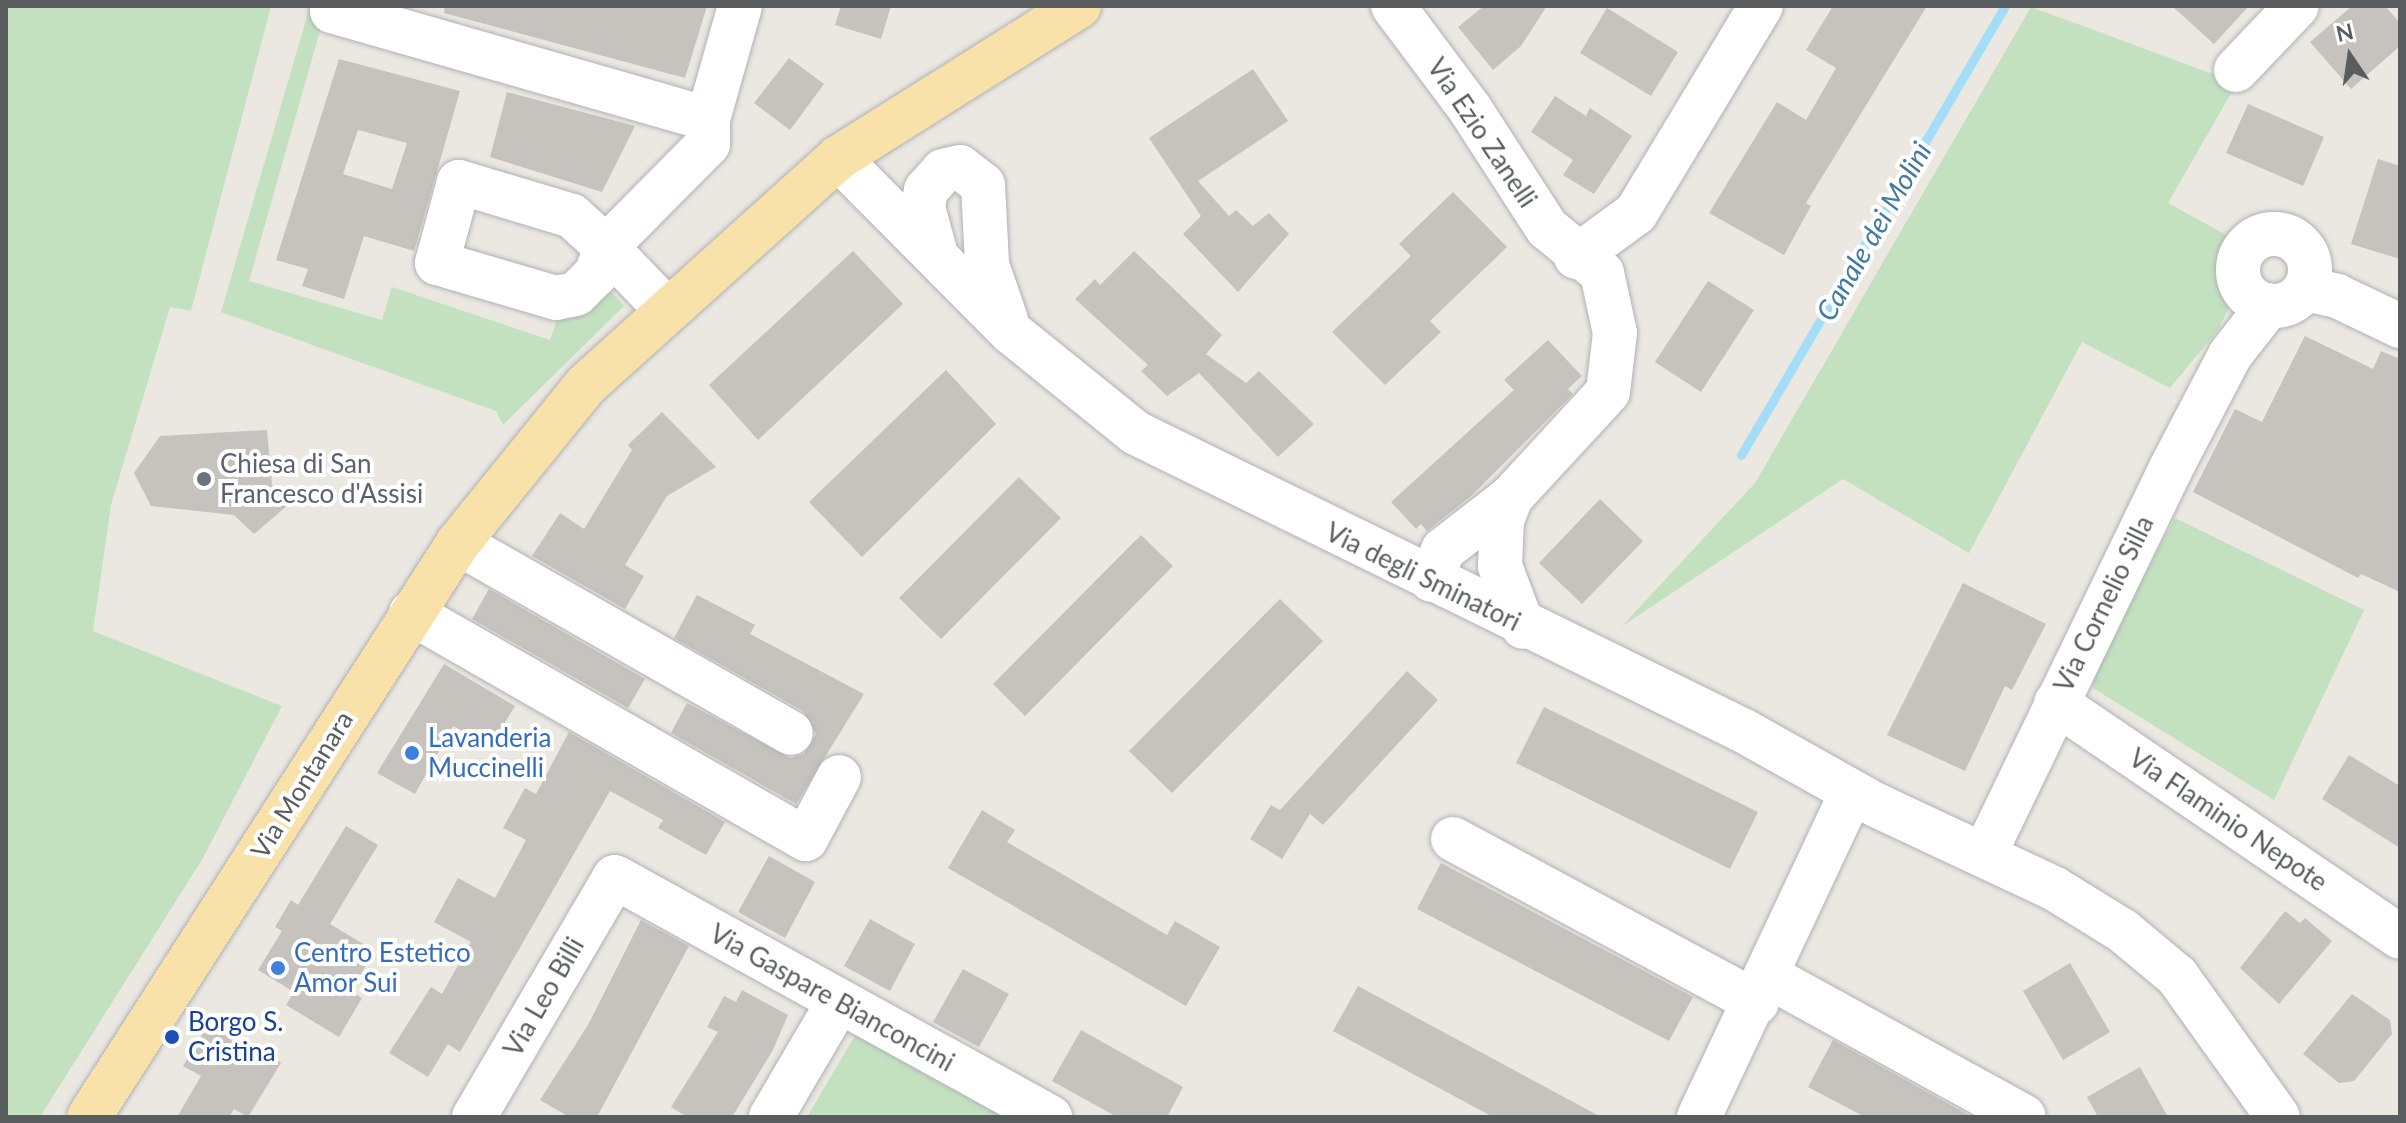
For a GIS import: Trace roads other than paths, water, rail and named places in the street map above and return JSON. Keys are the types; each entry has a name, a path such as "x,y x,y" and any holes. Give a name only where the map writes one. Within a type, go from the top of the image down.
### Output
{"main road":[{"name":"Via Montanara","path":"89,1117 458,543 586,385 665,308 838,158 1079,6"}],"street":[{"path":"333,6 332,11 708,119"},
{"path":"665,308 606,247 708,144 708,119 740,6"},
{"name":"Via Ezio Zanelli","path":"1393,6 1470,109 1547,228 1576,257"},
{"path":"1431,580 1443,550 1511,497 1608,392 1615,333 1593,301 1576,257 1636,213 1761,6"},
{"path":"2236,70 2297,6"},
{"name":"Via degli Sminatori","path":"838,158 1012,333 1136,433 1523,627 1744,731 1864,799 1984,855 2123,931 2177,976 2238,1055 2278,1117"},
{"name":"Via degli Sminatori","path":"936,255 923,207 926,190 943,171 960,167 983,185 987,265 1012,333"},
{"name":"Via Cornelio Silla","path":"1984,855 2056,703 2230,355 2294,291 2400,326"},
{"path":"1511,497 1502,520 1500,566 1523,627"},
{"path":"458,543 791,733"},
{"path":"411,613 806,839 839,777"},
{"name":"Via Flaminio Nepote","path":"2056,703 2400,937"},
{"path":"1699,1117 1864,799"},
{"path":"1453,839 1766,987 2024,1117"},
{"name":"Via Gaspare Bianconcini","path":"615,877 838,1003 1050,1117"},
{"name":"Via Leo Billi","path":"474,1117 615,877"},
{"path":"771,1117 838,1003"},
{"path":"2238,1055 2247,1117"}],"waterway":[{"name":"Canale dei Molini","path":"1741,455 2005,6"}],"place":[{"name":"Chiesa di San Francesco d'Assisi","path":"204,479"},
{"name":"Lavanderia Muccinelli","path":"412,753"},
{"name":"Centro Estetico Amor Sui","path":"278,968"},
{"name":"Borgo S. Cristina","path":"172,1037"}]}
